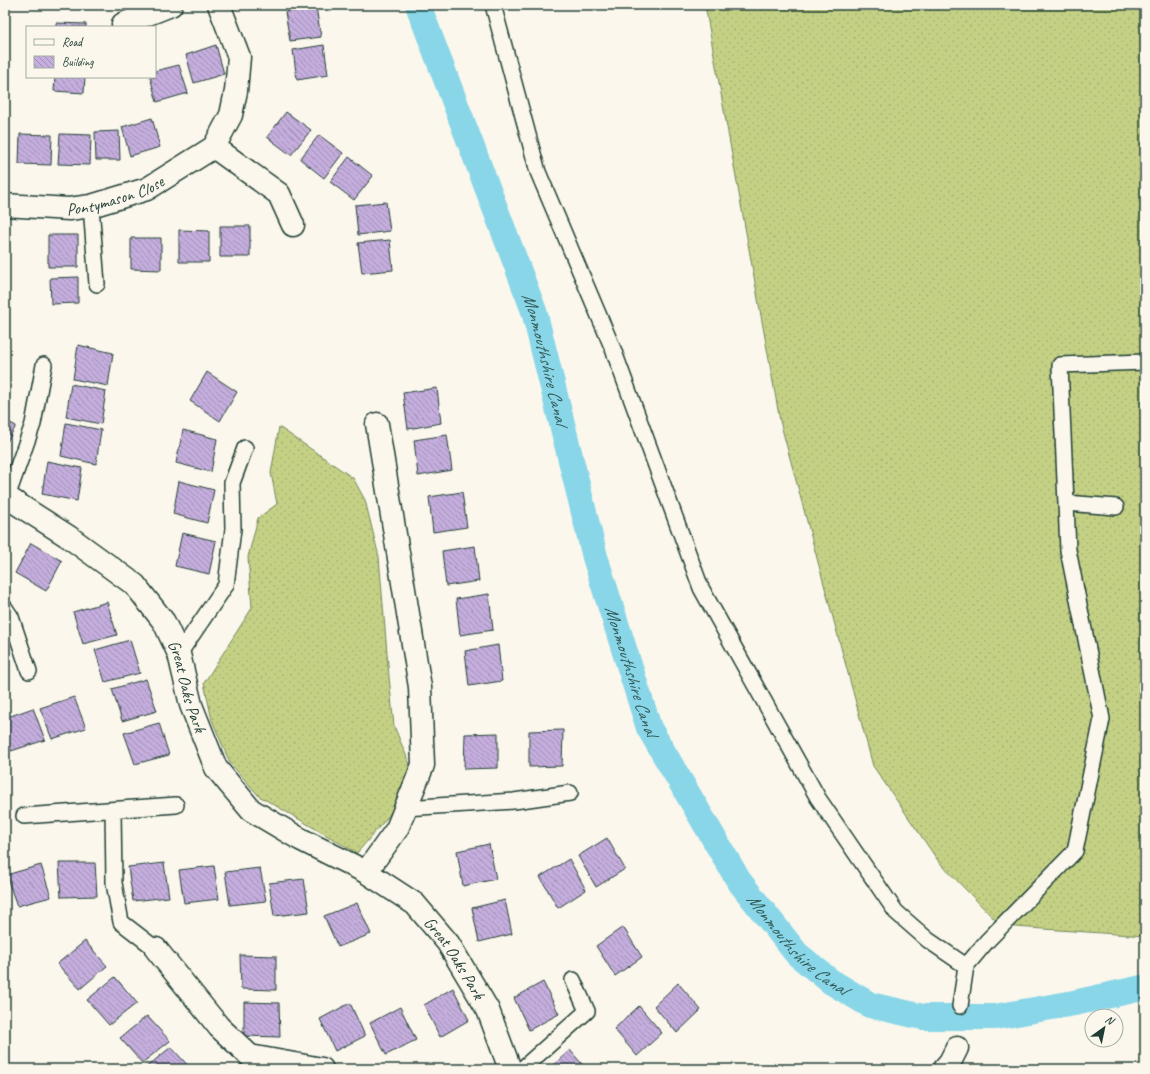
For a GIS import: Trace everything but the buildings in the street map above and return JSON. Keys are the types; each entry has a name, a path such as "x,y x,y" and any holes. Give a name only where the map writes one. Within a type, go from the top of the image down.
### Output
{"street":[{"path":"123,24 171,5"},
{"name":"Pontymason Close","path":"5,205 69,209 91,206 147,189 214,147 231,115 236,91 239,57 219,5"},
{"path":"214,147 279,194 293,225"},
{"path":"366,872 397,829 422,765 420,687 376,424"},
{"name":"Great Oaks Park","path":"6,496 69,536 135,585 164,622 179,654 191,706 216,768 251,810 300,839 366,872 415,904 448,944 488,1010 510,1069"},
{"path":"156,949 219,1028 250,1056 272,1065 322,1069"}],"lane":[{"path":"493,5 538,172 613,349 701,588 818,798 896,912 928,940 966,966"},
{"path":"91,206 97,284"},
{"path":"960,1006 966,966 987,941 1075,851 1102,719 1068,550 1060,365 1145,362"},
{"path":"6,496 33,424 44,365"},
{"path":"179,654 226,585 233,529 232,483 245,448"},
{"path":"1066,503 1116,507"},
{"path":"5,608 11,617 29,671"},
{"path":"405,808 514,801 570,793"},
{"path":"24,816 176,805"},
{"path":"113,810 114,883 121,922 156,949"},
{"path":"522,1069 587,1011 573,980"}],"green space":[{"path":"705,5 1145,5 1145,936 1001,926 939,862 873,766 780,421"},
{"path":"279,427 353,478 365,500 379,557 394,726 411,767 392,812 357,853 259,796 230,763 212,720 204,683 252,608 248,557 258,518 277,504 271,473"}],"waterway":[{"name":"Monmouthshire Canal","path":"418,5 534,311 595,557 649,728 739,881 797,954 830,981 870,1005 923,1017 995,1017 1074,1003 1142,988 1145,989"}]}
